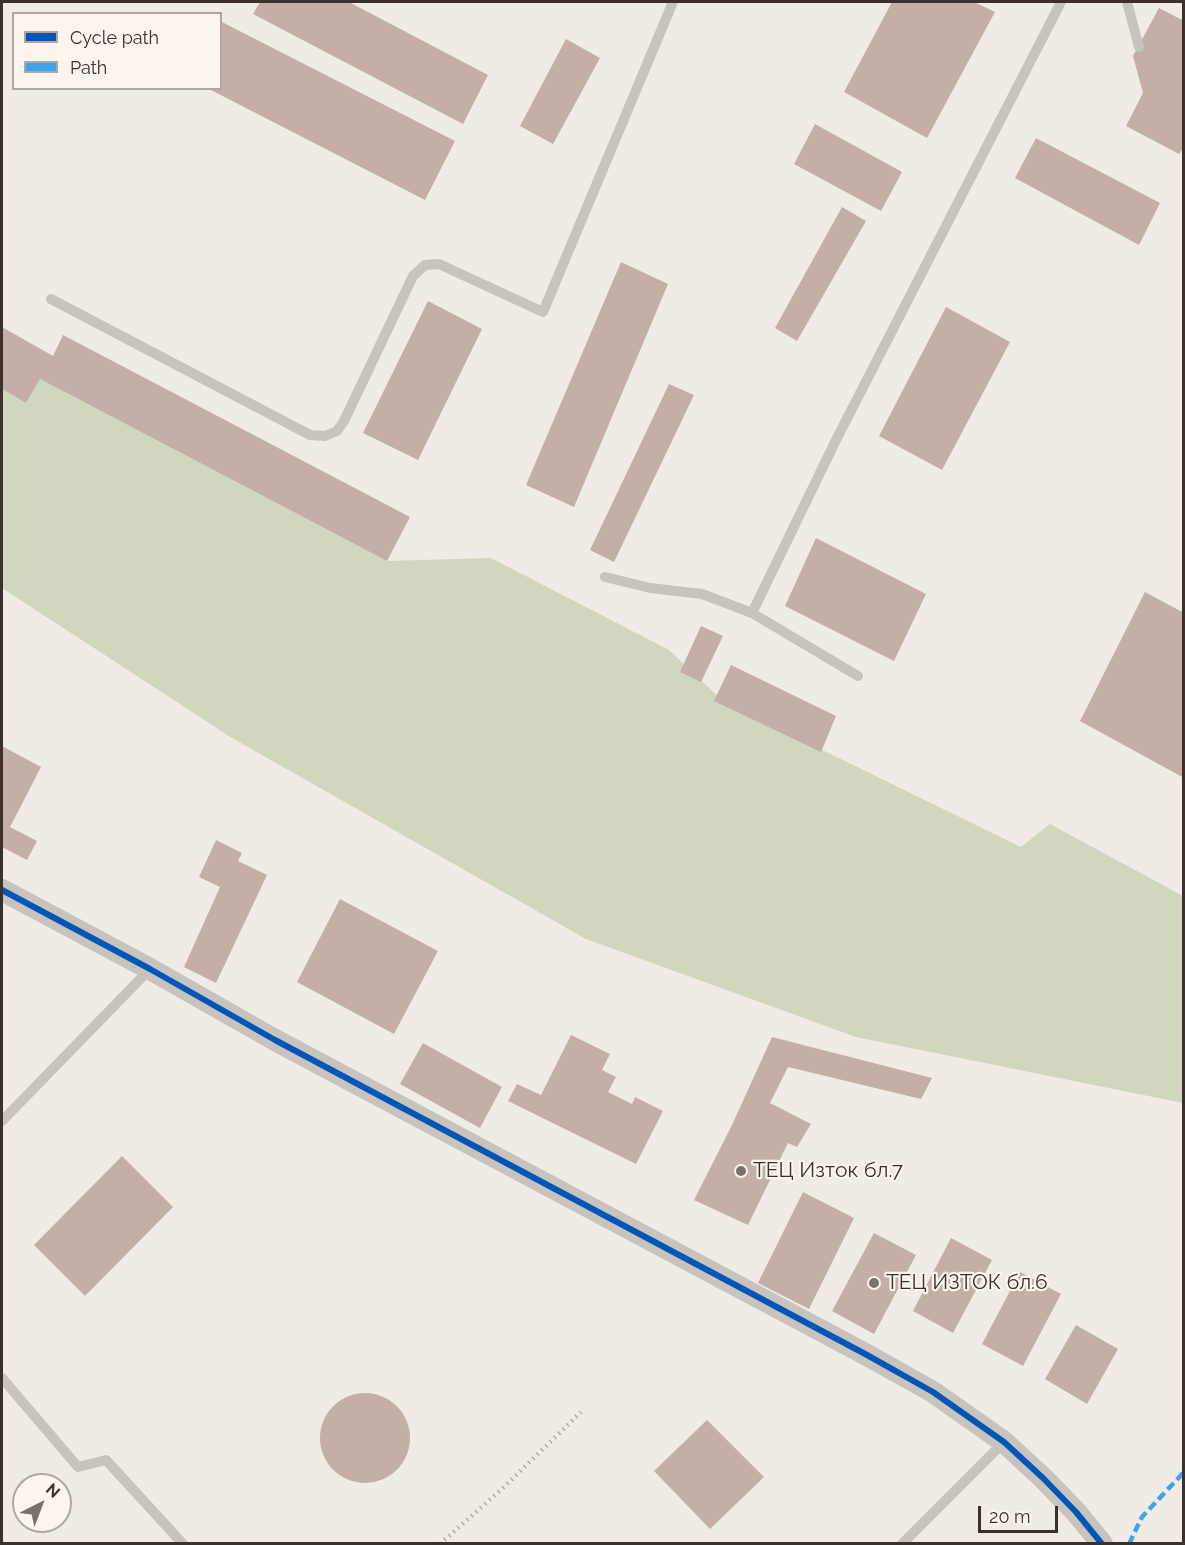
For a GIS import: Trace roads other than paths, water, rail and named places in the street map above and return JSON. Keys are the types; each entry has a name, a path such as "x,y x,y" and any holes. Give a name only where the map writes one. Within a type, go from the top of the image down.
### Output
{"street":[{"path":"2,890 150,969 275,1040 867,1354 933,1392 1004,1442 1076,1512 1102,1544"}],"lane":[{"path":"51,299 310,435 326,436 337,431 344,421 413,276 425,265 439,264 543,312 673,2"},
{"path":"752,613 837,438 1061,2"},
{"path":"1127,2 1139,46"},
{"path":"605,577 650,588 702,594 752,613 858,676"},
{"path":"2,1121 150,969"},
{"path":"2,1378 78,1467 106,1460 183,1544"},
{"path":"902,1544 1004,1442"}],"railway":[{"path":"440,1544 504,1487 581,1412"}],"place":[{"name":"ТЕЦ Изток бл.7","path":"741,1171"},
{"name":"ТЕЦ ИЗТОК бл.6","path":"874,1283"}]}
